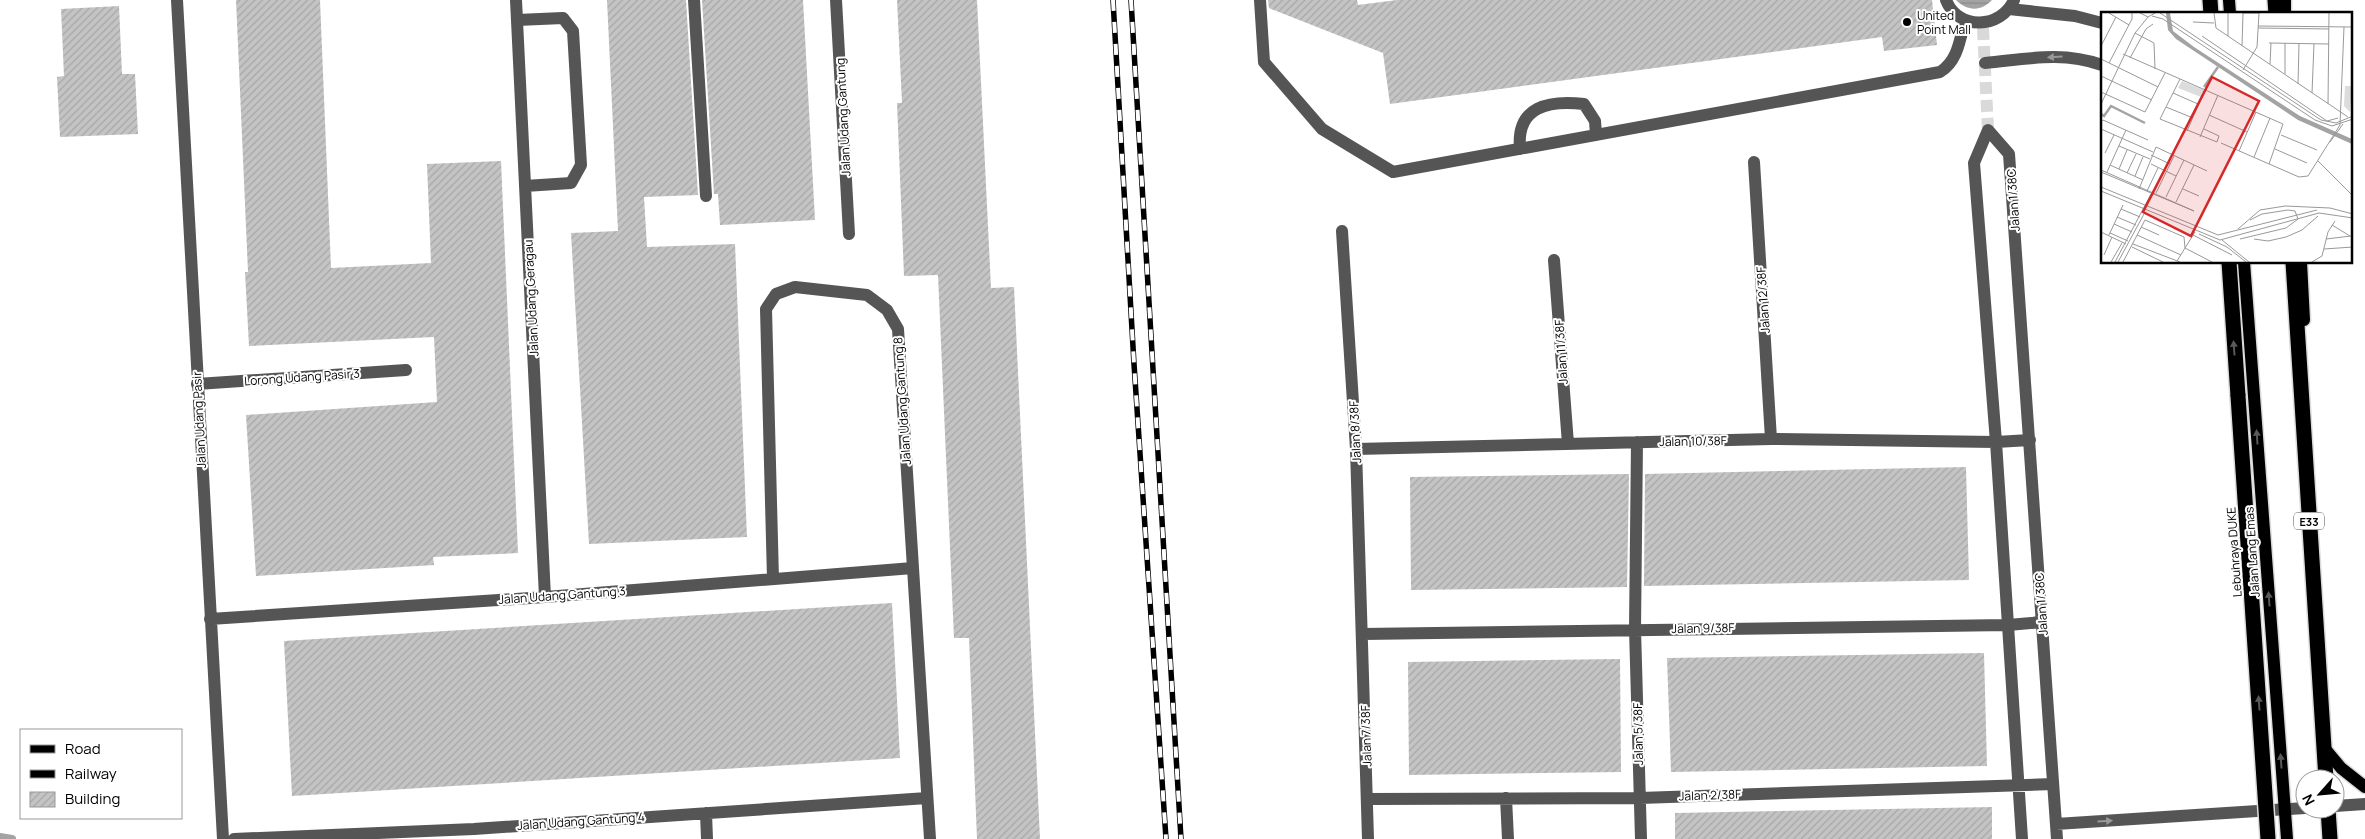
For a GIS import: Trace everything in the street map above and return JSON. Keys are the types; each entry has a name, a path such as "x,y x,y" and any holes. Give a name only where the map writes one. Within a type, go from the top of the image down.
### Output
{"highway":[{"name":"Lebuhraya DUKE","path":"2229,264 2268,839"},
{"name":"E33","path":"2292,264 2326,769"}],"main road":[{"name":"Jalan Lang Emas","path":"2244,264 2287,839"},
{"path":"2301,264 2327,769"},
{"path":"2326,750 2340,768 2365,787"},
{"path":"2329,819 2330,839"}],"street":[{"name":"Jalan Udang Pasir","path":"177,0 222,839"},
{"name":"Jalan Udang Geragau","path":"516,0 545,597"},
{"path":"694,0 706,196"},
{"name":"Jalan Udang Gantung","path":"836,0 849,234"},
{"path":"1260,0 1264,62 1322,129 1394,172 1940,72 1948,67 1954,59 1965,20"},
{"path":"1946,0 1954,13 1965,20 1976,23 1989,22 2000,18 2012,5 2075,16 2101,23"},
{"path":"517,20 563,18 573,31 582,165 571,184 525,186"},
{"path":"1985,63 2059,56 2073,57 2101,66"},
{"path":"1520,149 1519,135 1529,114 1545,106 1559,103 1584,104 1595,121 1596,135"},
{"name":"Jalan 1/38C","path":"2022,839 1996,442 1974,163 1988,130 2009,154 2057,839"},
{"name":"Jalan 12/38F","path":"1754,162 1771,439"},
{"name":"Jalan 8/38F","path":"1342,231 1356,449 1363,634"},
{"name":"Jalan 11/38F","path":"1554,260 1568,444"},
{"name":"Jalan Udang Gantung 8","path":"773,579 766,309 776,294 796,287 867,294 887,310 898,329 930,839"},
{"name":"Lorong Udang Pasir 3","path":"197,384 406,370"},
{"name":"Jalan 10/38F","path":"1356,449 1771,439 1996,442 2030,440"},
{"name":"Jalan 5/38F","path":"1637,442 1635,629 1641,839"},
{"name":"Jalan Udang Gantung 3","path":"210,619 545,597 913,568"},
{"name":"Jalan 9/38F","path":"1363,634 2008,625 2042,622"},
{"name":"Jalan 7/38F","path":"1363,634 1368,839"},
{"name":"Jalan 2/38F","path":"1367,799 1640,798 2053,784"},
{"name":"Jalan Udang Gantung 4","path":"234,839 474,834 706,813 927,798"},
{"path":"1506,798 1508,839"},
{"path":"2345,805 2365,804"},
{"path":"2056,824 2295,808"},
{"path":"706,813 707,839"}],"shaded area":[{"path":"1956,0 1992,0 1983,7 1974,9 1960,4"}],"building":[{"path":"236,0 320,0 331,268 431,263 427,164 501,161 518,553 433,557 434,565 256,576 246,415 437,402 434,337 249,346 245,272 248,272"},
{"path":"607,0 686,0 698,195 644,197 647,247 735,244 747,537 589,544 571,233 618,231"},
{"path":"702,0 803,0 815,220 720,225 718,194 714,194"},
{"path":"897,0 977,0 991,288 1014,287 1040,839 977,839 969,638 954,638 938,275 904,276 897,103 902,103"},
{"path":"1268,0 1357,0 1358,5 1397,0 1932,0 1937,45 1884,51 1882,37 1390,104 1383,53 1269,8"},
{"path":"119,6 122,74 135,74 138,134 60,137 57,77 64,76 61,9"},
{"path":"1966,467 1969,580 1644,586 1645,474"},
{"path":"1629,474 1627,587 1411,590 1410,477"},
{"path":"892,603 900,758 292,796 284,641"},
{"path":"1984,653 1987,766 1671,772 1667,658"},
{"path":"1620,659 1621,772 1409,775 1408,662"},
{"path":"1992,807 1992,839 1675,839 1675,813"}],"waterway":[{"path":"0,837 12,839"}],"tunnel":[{"path":"1983,28 1988,130"}],"railway":[{"path":"1113,0 1134,364 1166,839"},
{"path":"1131,0 1181,839"}],"place":[{"name":"United Point Mall","path":"1907,22"}]}
